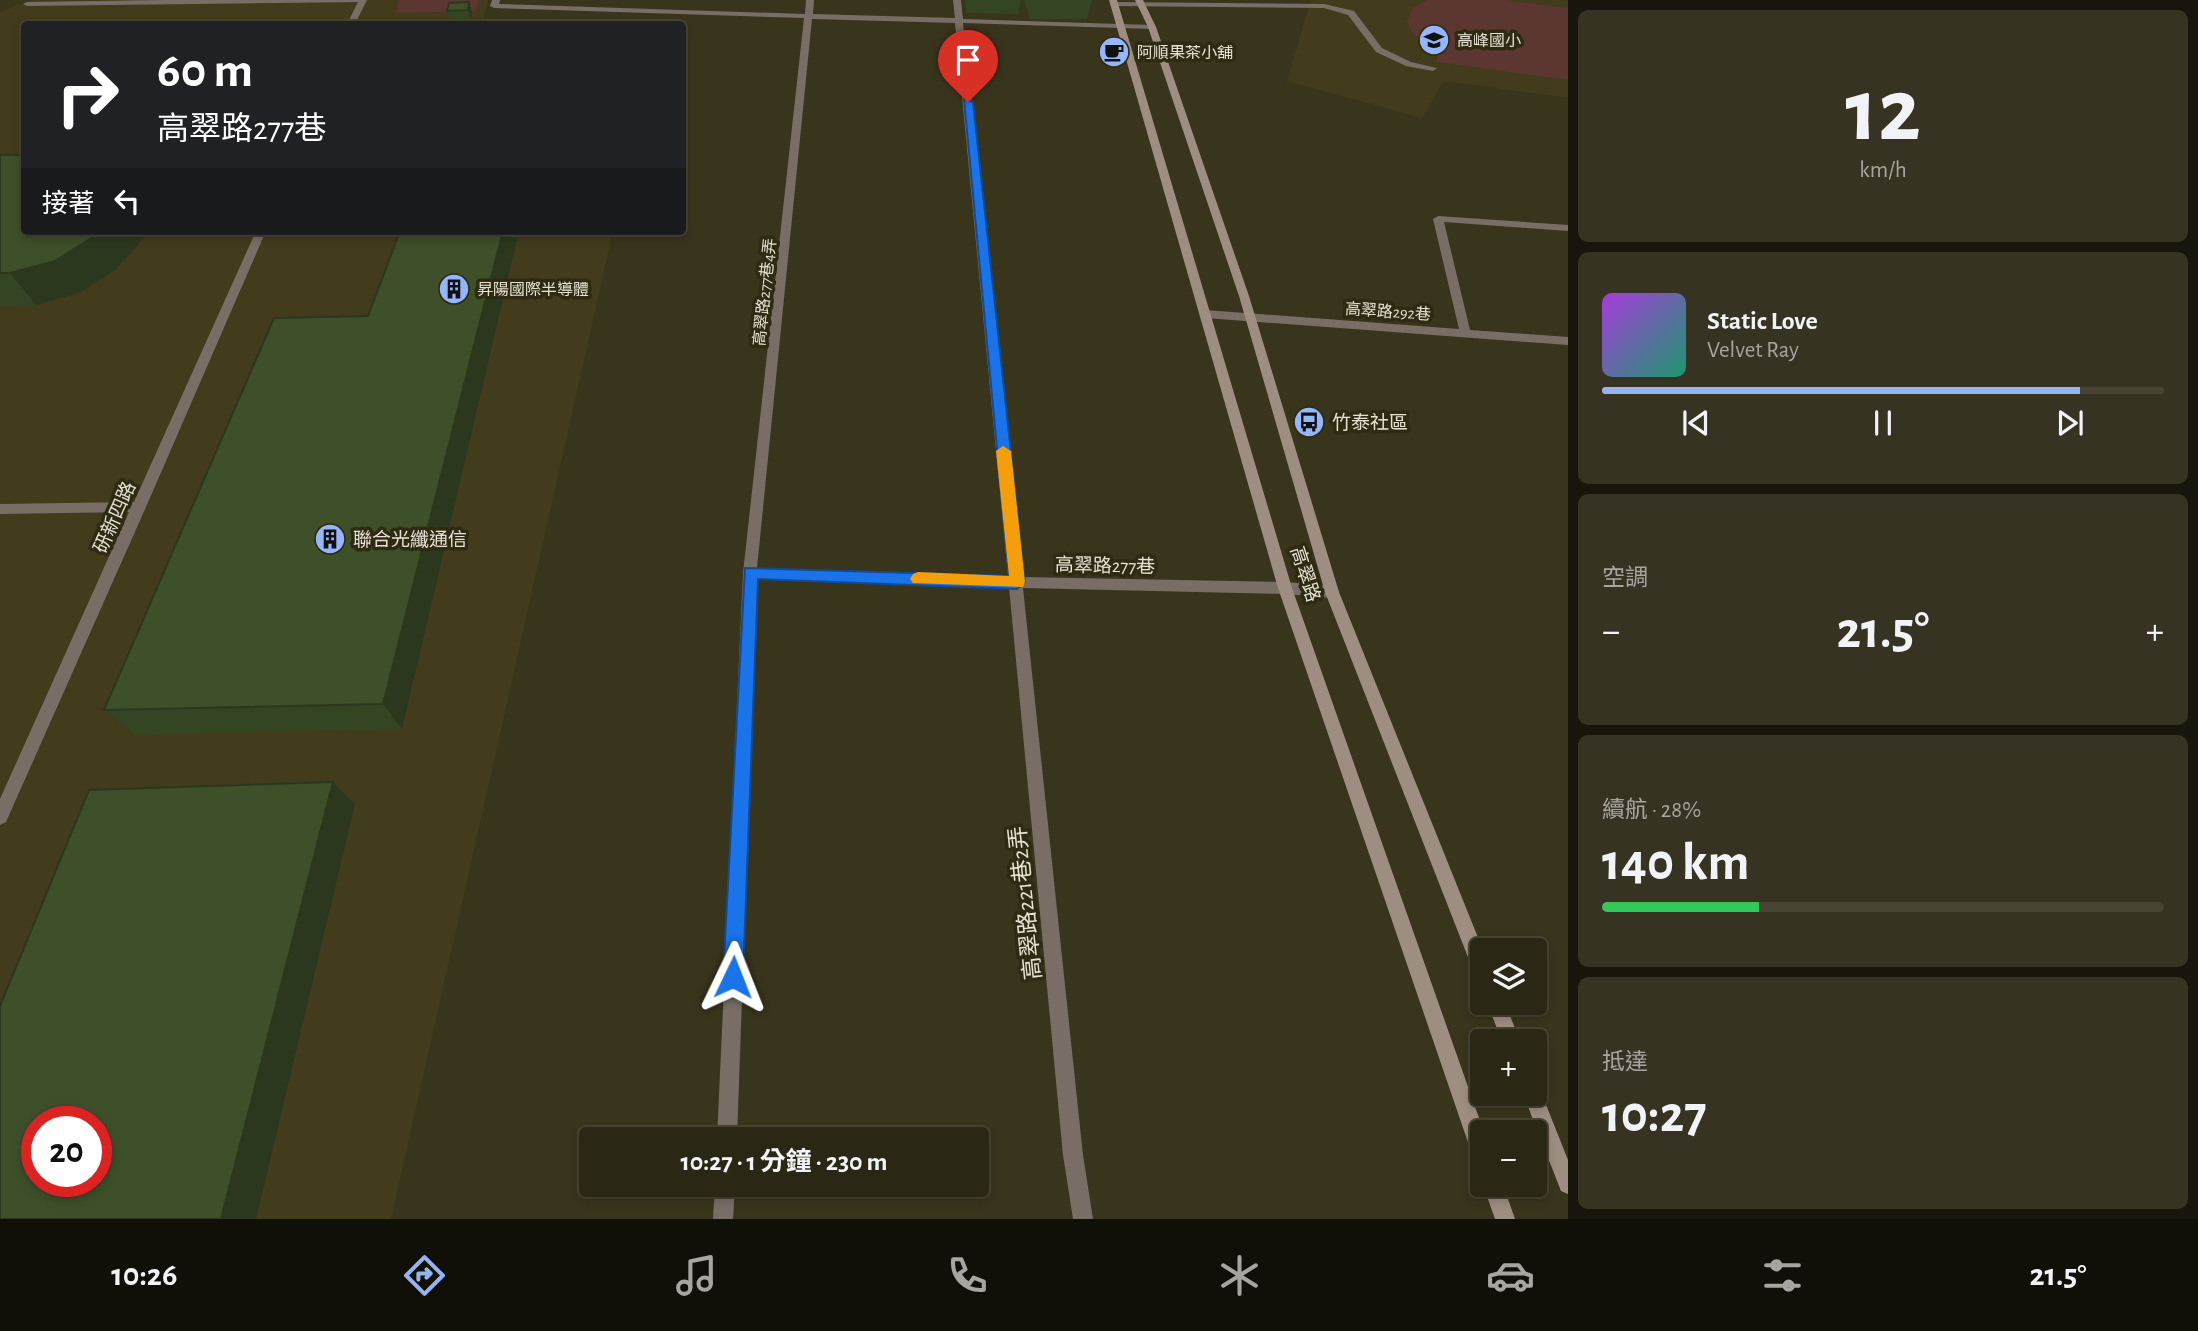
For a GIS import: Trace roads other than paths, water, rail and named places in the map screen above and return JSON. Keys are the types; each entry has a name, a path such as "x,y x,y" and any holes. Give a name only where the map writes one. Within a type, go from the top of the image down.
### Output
{"street":[{"path":"27,4 363,0 352,21"},
{"name":"高翠路277巷4弄","path":"727,1127 750,573 810,0"},
{"name":"高翠路221巷2弄","path":"957,0 1073,1155 1083,1219"},
{"path":"1113,2 1324,6 1351,13 1379,50 1409,64 1433,68"},
{"name":"高翠路","path":"1113,2 1285,588 1470,1120"},
{"name":"高翠路","path":"1140,2 1152,27 1250,316 1332,592 1470,940"},
{"path":"495,3 648,5 808,16 1152,27"},
{"path":"1465,332 1438,219 1568,228"},
{"name":"研新四路","path":"0,817 259,235"},
{"name":"高翠路292巷","path":"1205,314 1568,341"},
{"path":"0,509 140,507"},
{"name":"高翠路277巷","path":"750,573 1285,588 1332,592"},
{"path":"1537,1106 1568,1184"},
{"path":"723,1219 724,1197"},
{"path":"1497,1197 1505,1219"}],"place":[{"name":"高峰國小","path":"1434,40"},
{"name":"阿順果茶小舖","path":"1114,52"},
{"name":"昇陽國際半導體","path":"454,289"},
{"name":"竹泰社區","path":"1309,422"},
{"name":"聯合光纖通信","path":"330,539"}]}
